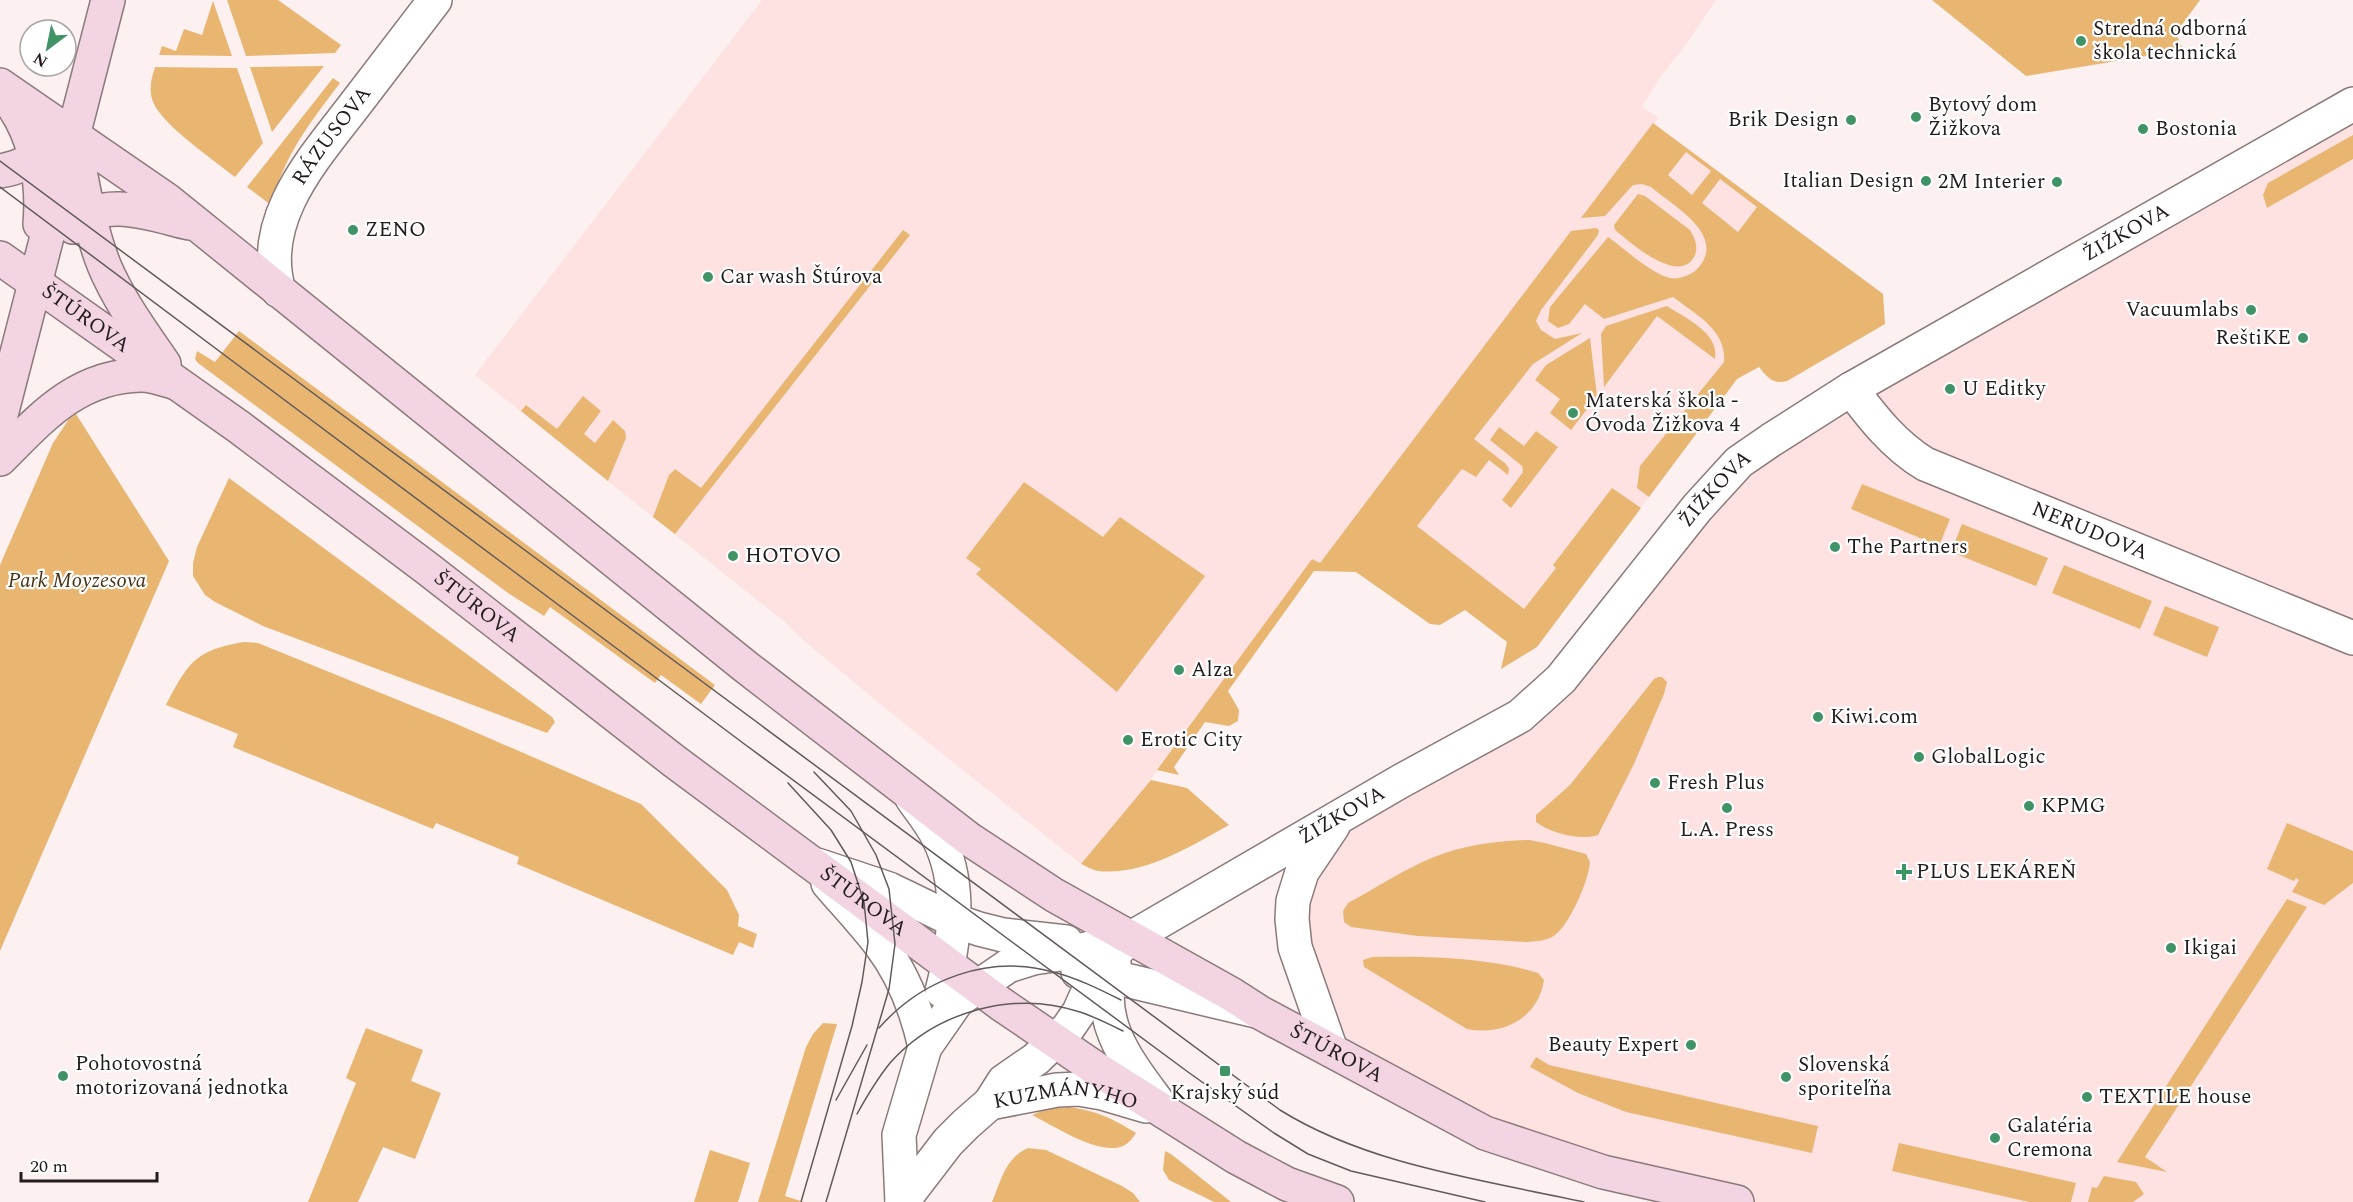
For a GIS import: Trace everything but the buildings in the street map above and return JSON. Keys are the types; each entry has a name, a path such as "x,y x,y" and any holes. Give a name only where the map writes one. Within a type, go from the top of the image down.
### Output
{"street":[{"path":"0,419 108,0"},
{"name":"RÁZUSOVA","path":"279,291 273,272 274,245 291,193 312,161 435,0"},
{"name":"ŠTÚROVA","path":"0,85 167,200 764,681 969,839 1054,895 1232,994 1259,1012 1485,1133 1603,1172 1737,1202"},
{"path":"0,90 22,119 36,158 41,218 36,283"},
{"name":"ŽIŽKOVA","path":"1131,938 1401,781 1520,716 1561,679 1697,508 1739,462 1851,389 2353,104"},
{"path":"0,171 11,170 36,158 73,134"},
{"path":"73,134 89,214 104,264 126,310 177,382"},
{"path":"36,283 65,236 79,220 100,209 118,209 200,226"},
{"name":"ŠTÚROVA","path":"0,258 177,382 428,569 811,863 1055,1042 1261,1171 1287,1184 1337,1202"},
{"path":"0,459 51,408 88,387 115,378 143,375 177,382"},
{"name":"NERUDOVA","path":"1851,389 1872,417 1899,446 1925,464 2353,638"},
{"name":"ŠTÚROVA","path":"909,794 938,838 948,865 953,898 948,965 925,1047"},
{"path":"1331,1050 1295,947 1292,919 1293,901 1302,872 1339,818"},
{"path":"811,863 889,889 953,920 1003,935 1053,942 1131,938"},
{"path":"811,863 880,944 908,993 925,1047"},
{"path":"990,1103 1004,1081 1036,1059 1055,1042 1131,938"},
{"path":"977,986 1008,966 1033,958 1068,953 1131,938"},
{"path":"977,986 1008,975 1072,971 1102,975 1259,1012"},
{"path":"1102,975 1115,1037 1126,1058 1165,1112"},
{"name":"KUZMÁNYHO","path":"902,1202 899,1135 925,1047 957,1001 977,986"},
{"name":"KUZMÁNYHO","path":"902,1202 948,1142 990,1103 1057,1089 1079,1089 1102,1092 1165,1112"}],"shaded area":[{"path":"762,0 1716,0 1685,46 1661,76 1642,107 1658,117 1654,124 1883,294 1737,379 1537,647 1351,522 1320,564 1312,559 1140,794 1081,864 890,712 786,623 475,375"},
{"path":"2353,104 2353,1202 1737,1202 1603,1172 1331,1050 1295,947 1315,850 1522,717 1738,468"}],"green space":[{"path":"227,0 278,0 341,45 335,53 246,56"},
{"name":"Stredná odborná škola technická","path":"1932,0 2200,0 2176,33 2183,50 2026,76"},
{"path":"213,1 232,56 159,55 162,46 176,51 184,29 202,35"},
{"path":"324,66 272,132 250,67"},
{"path":"155,67 237,68 263,143 235,177 179,133 160,113 151,95 151,81"},
{"path":"333,78 340,83 299,140 283,170 271,205 247,187"},
{"path":"1653,123 1883,294 1885,324 1787,381 1774,381 1759,367 1737,379 1649,497 1637,488 1640,466 1724,362 1724,351 1720,341 1708,324 1673,297 1604,319 1585,304 1569,324 1558,328 1548,321 1550,307 1608,237 1646,266 1670,278 1685,276 1696,270 1706,255 1706,243 1701,232 1683,212 1651,187 1642,184 1633,185 1605,216 1581,218","holes":["1686,152 1711,171 1692,195 1668,175","1720,179 1757,207 1738,232 1702,203"]},
{"path":"2353,135 2353,159 2267,208 2263,195 2268,183"},
{"path":"1638,194 1645,196 1690,230 1695,240 1696,250 1694,257 1687,264 1677,266 1654,259 1615,230 1614,225"},
{"path":"1596,228 1599,230 1598,235 1541,310 1536,321 1541,330 1555,339 1582,333 1533,364 1474,439 1506,464 1509,469 1508,475 1489,460 1476,477 1462,469 1417,526 1524,609 1556,568 1553,565 1612,488 1641,508 1537,647 1501,669 1507,642 1465,610 1440,625 1430,624 1356,572 1314,571 1228,691 1239,710 1238,721 1229,726 1205,722 1174,767 1179,775 1157,770 1312,559 1320,563 1571,231"},
{"path":"903,230 910,235 675,534 653,517 669,475 675,469 701,488"},
{"path":"1667,306 1707,334 1715,350 1715,359 1657,316 1604,387 1601,334 1606,326"},
{"path":"239,331 715,685 701,704 661,675 655,683 550,607 544,616 508,593 195,359 197,351 215,362"},
{"path":"1590,338 1597,396 1571,430 1550,413 1560,399 1535,380 1546,365"},
{"path":"583,396 601,411 584,434 595,443 613,420 625,431 626,438 608,481 521,411 526,405 557,429"},
{"name":"Park Moyzesova","path":"76,414 169,561 0,951 0,565 53,443 69,419"},
{"path":"1499,427 1524,446 1536,431 1558,447 1511,508 1502,500 1523,472 1522,466 1490,440"},
{"path":"229,478 552,717 555,722 547,733 263,626 205,595 193,576 193,563 197,547"},
{"path":"1024,482 1103,537 1120,517 1205,576 1117,692 976,574 981,569 966,558"},
{"path":"1862,484 1950,519 1939,546 1851,509"},
{"path":"1962,524 2048,558 2036,586 1951,552"},
{"path":"2064,565 2152,601 2140,629 2052,593"},
{"path":"2165,606 2219,627 2207,657 2153,635"},
{"path":"244,642 258,643 452,722 641,804 727,890 739,915 738,926 757,934 753,948 739,942 733,955 517,864 519,857 436,823 433,829 233,747 238,734 166,705 187,669 195,661 214,649"},
{"path":"1662,677 1667,682 1664,694 1633,766 1598,835 1583,837 1566,835 1549,830 1536,822 1536,815 1570,785 1654,679"},
{"path":"1151,780 1187,788 1229,825 1166,858 1133,869 1098,871 1081,864"},
{"path":"2287,823 2353,851 2353,883 2324,905 2292,892 2299,880 2296,878 2294,881 2267,869"},
{"path":"1529,840 1586,854 1590,862 1578,901 1561,929 1549,938 1527,942 1418,936 1351,927 1344,922 1343,911 1348,903 1423,862 1469,847"},
{"path":"2287,899 2307,907 2145,1157 2167,1172 2117,1162"},
{"path":"1372,957 1434,957 1477,961 1538,973 1544,980 1534,1005 1516,1022 1493,1030 1480,1031 1467,1029 1364,967 1363,960"},
{"path":"823,1023 837,1024 785,1196 804,1202 758,1202 806,1047 813,1034"},
{"path":"366,1028 423,1050 411,1081 441,1093 415,1159 383,1147 358,1202 308,1202 356,1083 346,1078"},
{"path":"1536,1057 1549,1065 1818,1126 1812,1153 1626,1112 1578,1093 1530,1067"},
{"path":"1069,1107 1104,1116 1136,1133 1123,1146 1102,1147 1077,1138 1032,1115 1046,1109"},
{"path":"1899,1143 2076,1183 2071,1202 2029,1202 1892,1171"},
{"path":"1028,1148 1046,1150 1122,1186 1133,1193 1140,1202 992,1202 1009,1164 1020,1152"},
{"path":"710,1150 750,1163 738,1202 694,1202"},
{"path":"1165,1151 1231,1202 1214,1202 1169,1180 1163,1170"},
{"path":"2104,1176 2136,1182 2144,1194 2133,1202 2088,1202 2092,1187 2097,1188"}],"tram line":[{"path":"0,161 1280,1110 1314,1129 1388,1157 1467,1178 1584,1202"},
{"path":"0,187 743,743 1274,1133 1308,1154 1351,1171 1485,1202"},
{"path":"814,772 851,811 876,855 889,889 895,944 889,989 826,1202"},
{"path":"788,783 831,830 851,862 864,902 868,942 852,1026 801,1202"},
{"path":"879,1028 915,996 936,984 958,975 1005,966 1029,967 1053,972 1121,1000"},
{"path":"857,1114 885,1069 909,1045 930,1030 953,1018 978,1010 1029,1003 1055,1006 1086,1014 1123,1031"},
{"path":"836,1100 867,1045"}],"place":[{"name":"Stredná odborná škola technická","path":"2081,41"},
{"name":"Bytový dom Žižkova","path":"1916,117"},
{"name":"Brik Design","path":"1851,120"},
{"name":"Bostonia","path":"2143,129"},
{"name":"Italian Design","path":"1926,181"},
{"name":"2M Interier","path":"2057,182"},
{"name":"ZENO","path":"353,230"},
{"name":"Car wash Štúrova","path":"708,277"},
{"name":"Vacuumlabs","path":"2251,310"},
{"name":"ReštiKE","path":"2303,338"},
{"name":"U Editky","path":"1950,389"},
{"name":"Materská škola - Óvoda Žižkova 4","path":"1573,413"},
{"name":"The Partners","path":"1835,547"},
{"name":"HOTOVO","path":"733,556"},
{"name":"Alza","path":"1179,670"},
{"name":"Kiwi.com","path":"1818,717"},
{"name":"Erotic City","path":"1128,740"},
{"name":"GlobalLogic","path":"1919,757"},
{"name":"Fresh Plus","path":"1655,783"},
{"name":"KPMG","path":"2029,806"},
{"name":"L.A. Press","path":"1727,808"},
{"name":"PLUS LEKÁREŇ","path":"1904,872"},
{"name":"Ikigai","path":"2171,948"},
{"name":"Beauty Expert","path":"1691,1045"},
{"name":"Krajský súd","path":"1225,1071"},
{"name":"Pohotovostná motorizovaná jednotka","path":"63,1076"},
{"name":"Slovenská sporiteľňa","path":"1786,1077"},
{"name":"TEXTILE house","path":"2087,1097"},
{"name":"Galatéria Cremona","path":"1995,1138"}]}
